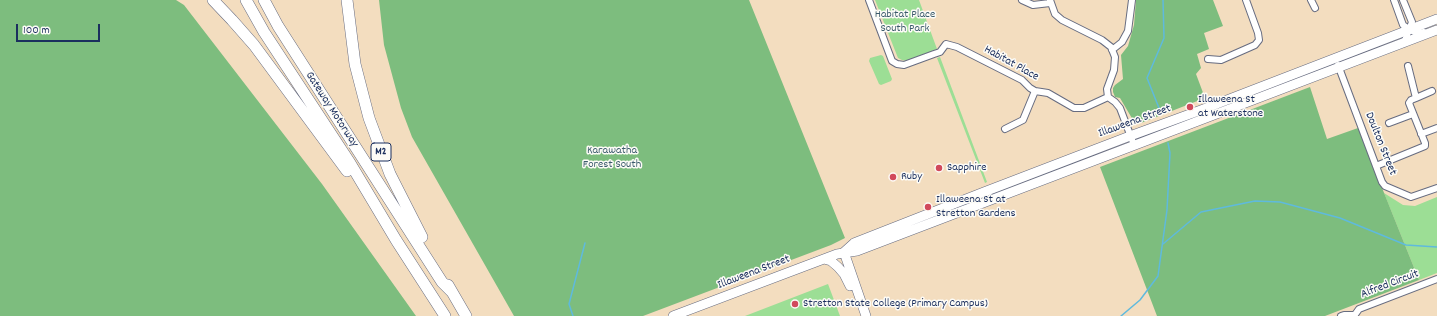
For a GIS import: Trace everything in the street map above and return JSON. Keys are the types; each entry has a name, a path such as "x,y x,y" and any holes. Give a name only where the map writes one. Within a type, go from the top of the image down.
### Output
{"highway":[{"path":"213,0 254,45 343,165 386,229 396,240"},
{"name":"Gateway Motorway","path":"246,0 264,32 350,163 396,240 445,316"},
{"path":"264,0 278,26 343,128 442,282 451,291"},
{"name":"Gateway Motorway","path":"347,0 355,64 369,118 378,144 401,197 466,316"}],"main road":[{"name":"Illaweena Street","path":"844,252 854,243 1396,35 1408,25 1421,26 1437,19"},
{"name":"Illaweena Street","path":"673,316 824,259 844,252 857,251 1435,31"},
{"path":"1080,155 1088,162"},
{"path":"984,192 987,201"},
{"path":"844,252 865,312"},
{"path":"824,259 833,263 844,274 865,312"}],"street":[{"name":"Habitat Place","path":"869,0 892,61 898,64 904,66 940,52 946,44 956,47 1022,80 1035,91 1048,93 1074,108 1084,108 1108,97"},
{"path":"1022,0 1033,5 1050,2 1055,14 1062,20 1102,40 1111,47 1115,57 1115,64 1107,89 1108,97 1120,108 1134,145"},
{"path":"1112,50 1122,42 1128,31 1132,0"},
{"path":"1208,59 1221,60 1255,45 1259,40 1258,33 1246,0"},
{"path":"1311,0 1315,8"},
{"path":"1394,0 1408,25 1417,33 1435,31"},
{"path":"1403,0 1408,25 1404,43"},
{"name":"Doulton Street","path":"1335,58 1382,182 1385,186 1411,197 1437,188"},
{"path":"1408,66 1416,98"},
{"path":"1005,129 1023,120 1035,91"},
{"path":"1376,166 1425,146 1409,103 1411,100 1432,92"},
{"path":"1389,123 1413,114"},
{"path":"1421,134 1437,128"},
{"name":"Alfred Circuit","path":"1354,315 1359,309 1437,279"},
{"path":"1341,316 1354,315"}],"green space":[{"path":"0,0 176,0 184,5 322,184 416,316 0,316"},
{"name":"Karawatha Forest South","path":"379,0 749,0 845,238 831,245 643,316 514,316 412,137 401,108 384,45"},
{"name":"Habitat Place South Park","path":"875,0 919,0 937,49 908,61 898,58"},
{"path":"1136,0 1213,0 1223,26 1204,33 1209,49 1197,54 1201,68 1196,74 1205,98 1141,123 1133,120 1120,98 1115,97 1113,92 1115,85 1123,79 1121,55 1128,46 1134,25"},
{"path":"881,55 883,56 892,79 891,81 881,85 879,84 869,61 870,58"},
{"path":"940,57 987,182 985,183 937,58"},
{"path":"1310,87 1327,139 1358,128 1419,280 1325,316 1157,316 1100,167"},
{"path":"1384,193 1403,205 1415,206 1437,197 1437,273 1419,280"},
{"path":"828,284 840,316 745,316"}],"waterway":[{"path":"1161,113 1147,78 1164,38 1163,0"},
{"path":"1121,316 1140,300 1158,276 1167,210 1170,153 1168,143"},
{"path":"1163,244 1201,212 1255,201 1280,202 1340,218 1406,245 1437,247"},
{"path":"573,316 569,304 585,243"}],"place":[{"name":"Illaweena St at Waterstone","path":"1190,107"},
{"name":"Sapphire","path":"939,168"},
{"name":"Ruby","path":"893,177"},
{"name":"Illaweena St at Stretton Gardens","path":"928,207"},
{"name":"Stretton State College (Primary Campus)","path":"795,304"}]}
